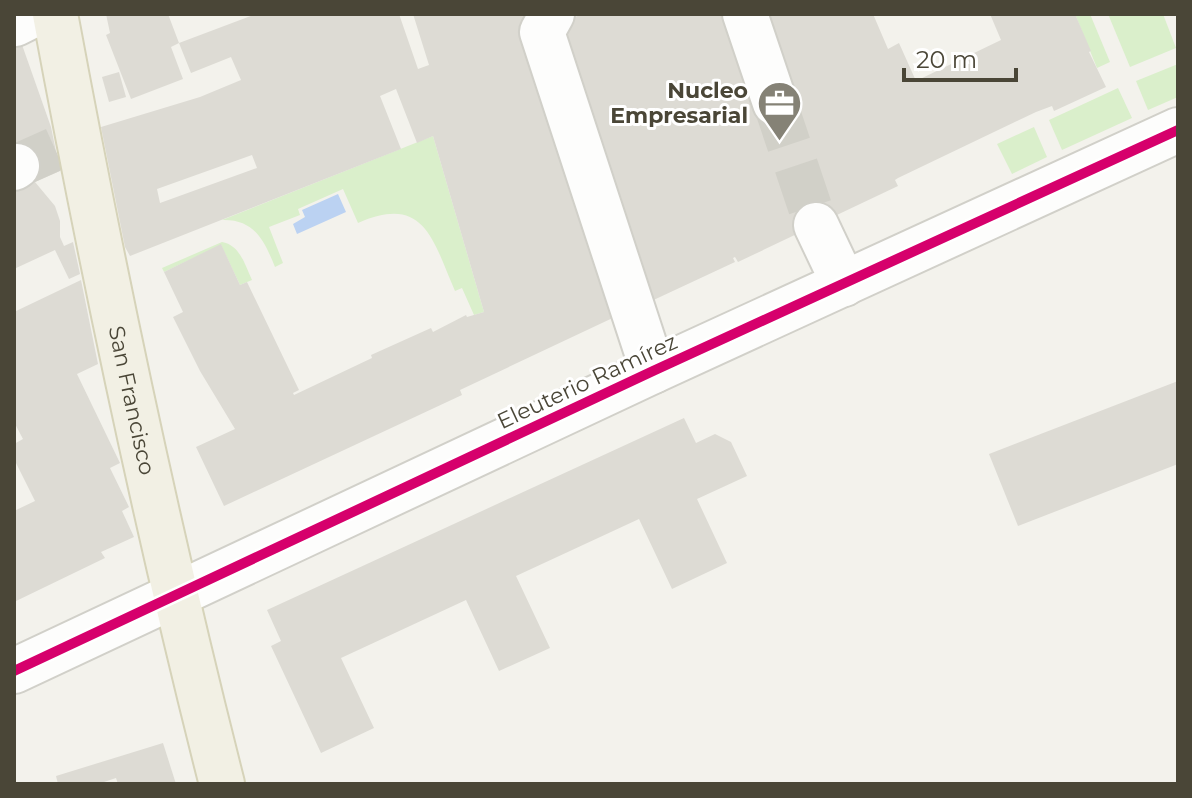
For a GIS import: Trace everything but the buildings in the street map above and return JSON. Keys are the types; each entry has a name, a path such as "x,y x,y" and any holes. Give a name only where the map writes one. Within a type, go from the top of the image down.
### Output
{"main road":[{"name":"San Francisco","path":"35,17 41,156 116,335 174,596 222,784"}],"street":[{"path":"552,14 542,32 653,371"},
{"path":"745,14 775,103"},
{"name":"Eleuterio Ramírez","path":"14,671 653,371 1178,130"},
{"path":"816,225 844,284"}],"green space":[{"path":"1075,14 1090,14 1110,62 1097,68"},
{"path":"1108,14 1163,14 1176,48 1130,67"},
{"path":"1178,64 1178,97 1148,110 1136,81"},
{"path":"1118,88 1132,118 1062,150 1049,120"},
{"path":"1034,127 1047,157 1012,174 997,144"},
{"path":"433,136 484,312 474,315 462,288 455,291 440,255 423,227 412,218 398,214 381,215 358,223 343,189 298,209 300,215 269,227 283,263 275,267 262,240 250,227 222,220"},
{"path":"222,242 238,251 252,280 240,285 221,245 164,272 162,268"}],"water":[{"path":"338,194 346,212 297,234 293,224 305,217 302,210"}],"tunnel":[{"path":"775,103 816,225"},
{"path":"17,166 55,149"}],"cycle path":[{"path":"14,671 653,371 1178,130"}],"place":[{"name":"Nucleo Empresarial","path":"779,142"}]}
